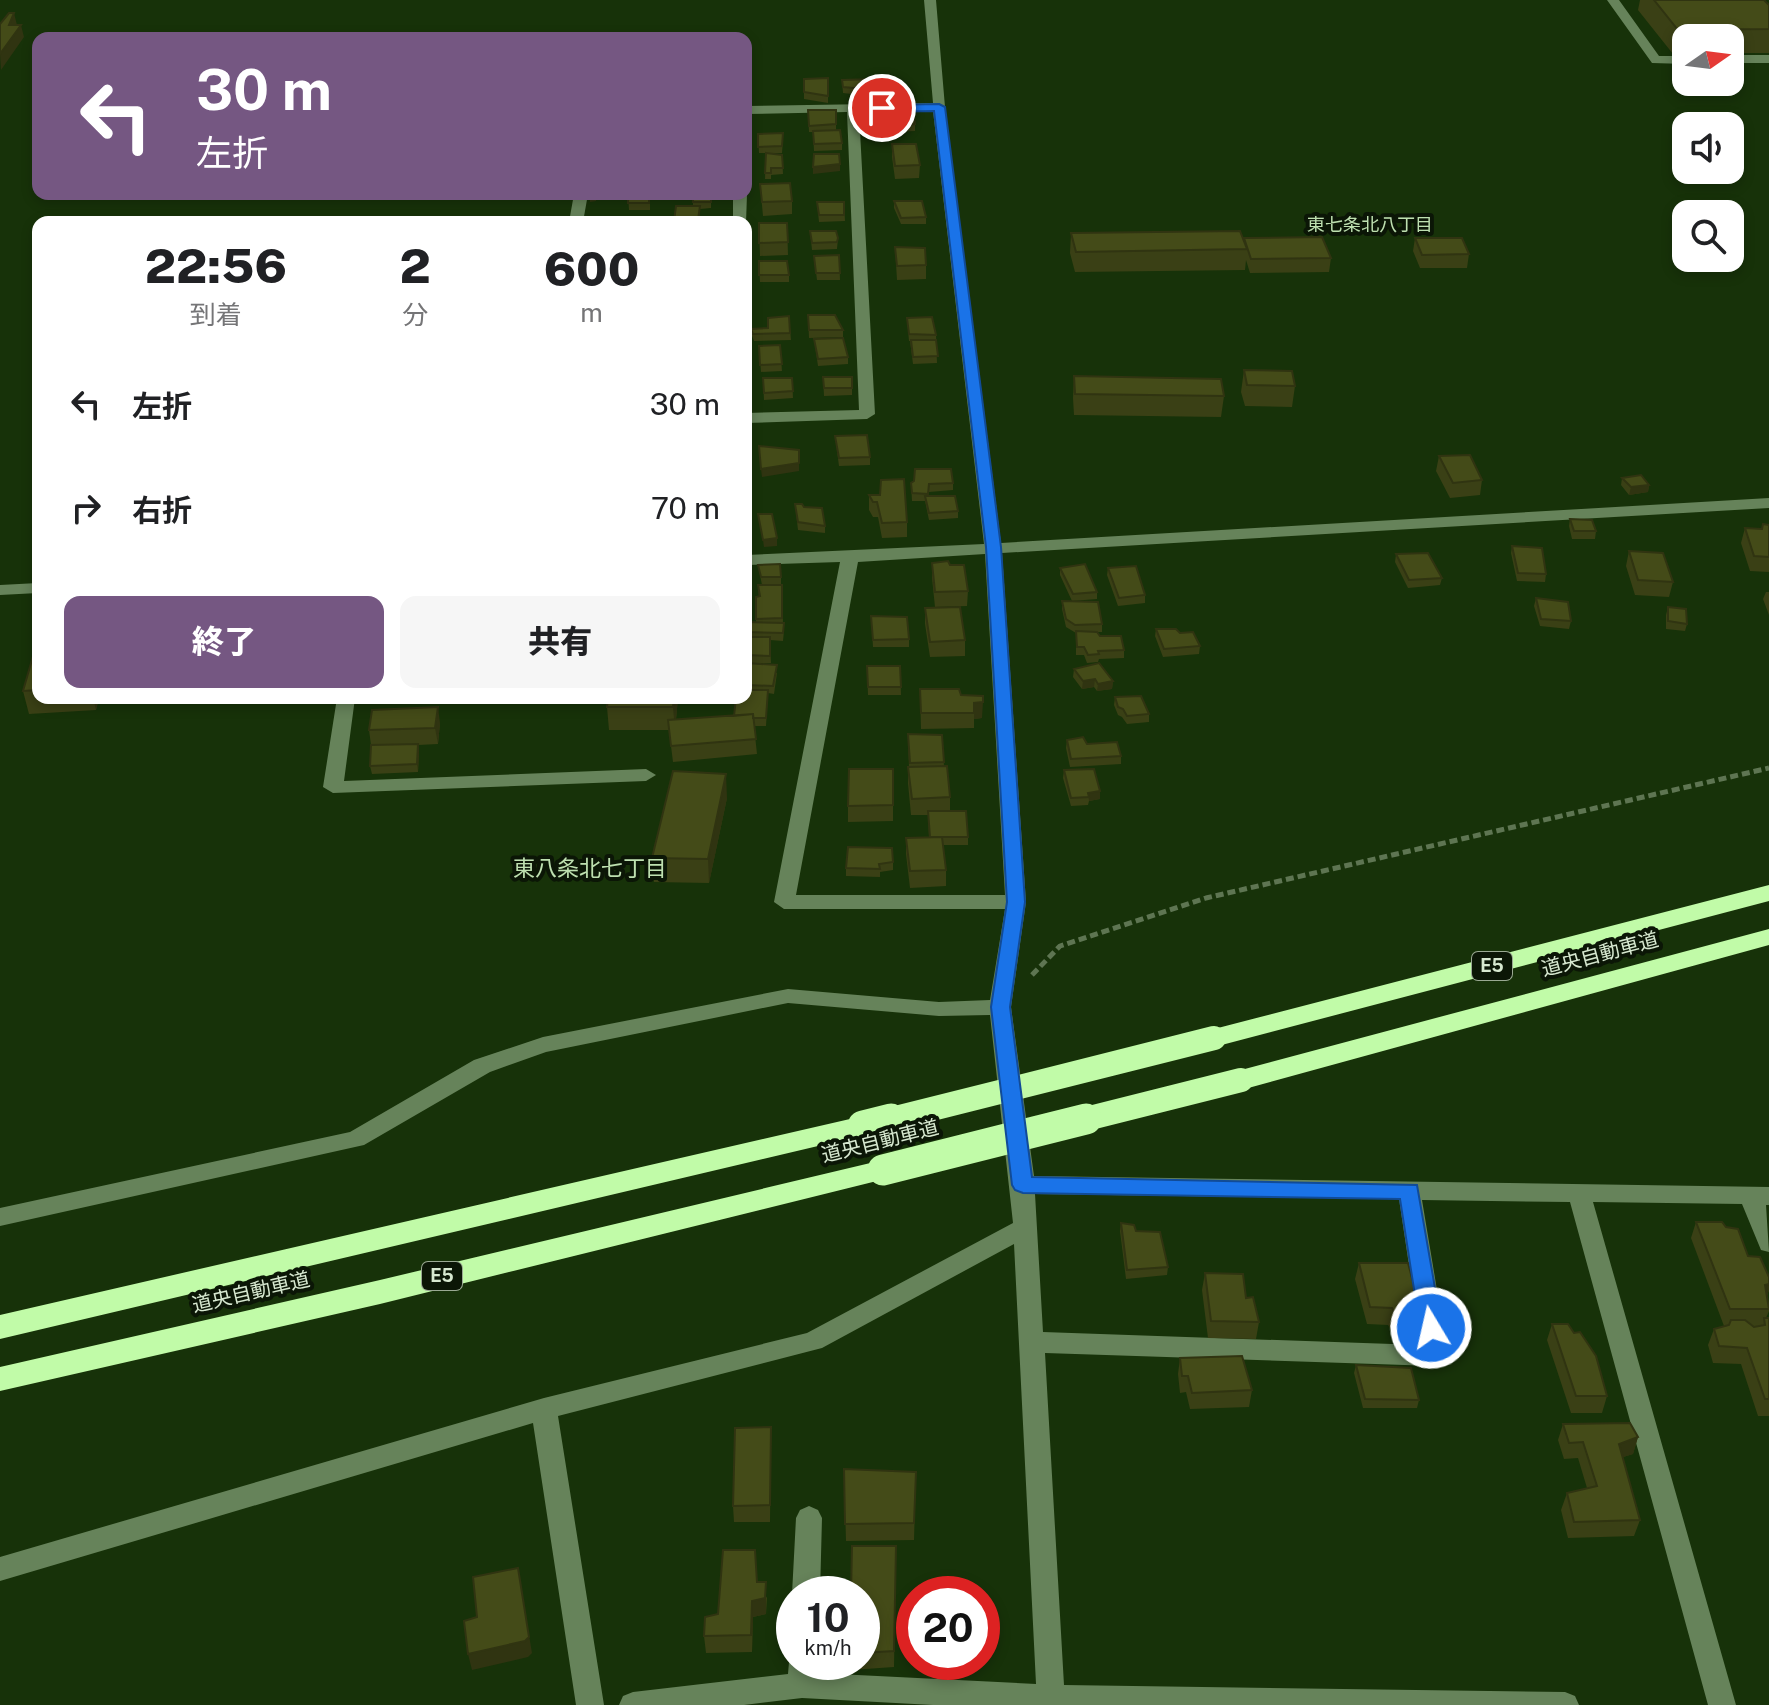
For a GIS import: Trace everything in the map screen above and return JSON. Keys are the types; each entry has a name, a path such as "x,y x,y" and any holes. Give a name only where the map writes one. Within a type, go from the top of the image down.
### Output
{"highway":[{"name":"道央自動車道","path":"0,1327 355,1247 863,1126 1769,893"},
{"name":"道央自動車道","path":"0,1379 380,1292 883,1170 1241,1080 1769,937"}],"street":[{"path":"930,0 939,107 993,547 1016,902 1000,1007 1023,1185 1051,1701"},
{"path":"1613,0 1656,60 1672,60"},
{"path":"1744,59 1769,59"},
{"path":"752,110 939,107"},
{"path":"752,418 867,414 853,109"},
{"path":"752,560 850,557 1769,503"},
{"path":"850,557 784,902 1016,902"},
{"path":"0,590 32,588"},
{"path":"345,704 333,787 646,775"},
{"path":"0,1217 356,1139 482,1066 543,1045 788,996 939,1009 1000,1007"},
{"path":"1023,1185 1760,1196 1769,1243"},
{"path":"1031,1342 1435,1356 1409,1191"},
{"path":"1579,1193 1722,1705"},
{"path":"0,1569 544,1409 813,1341 1026,1227"},
{"path":"544,1409 590,1705"},
{"path":"807,1576 809,1518"},
{"path":"633,1705 776,1679"},
{"path":"857,1680 1051,1701 1565,1705"}],"path":[{"path":"1000,1007 1060,946 1206,898 1769,768"}],"building":[{"path":"1654,0 1764,0 1769,5 1769,29 1744,29 1744,24 1673,24"},
{"path":"9,13 14,13 9,25 21,25 0,54 0,24"},
{"path":"828,78 828,96 804,92 804,79"},
{"path":"874,79 876,90 843,87 842,80"},
{"path":"883,88 903,90 903,95 884,96"},
{"path":"808,110 836,110 836,124 809,126"},
{"path":"889,110 913,110 915,124 893,125"},
{"path":"840,130 842,143 814,144 813,131"},
{"path":"783,133 782,146 758,147 758,134"},
{"path":"892,144 916,144 920,165 895,166"},
{"path":"766,153 782,155 783,168 771,168 771,173 765,173"},
{"path":"814,154 839,154 840,164 813,167"},
{"path":"790,183 792,201 762,202 760,184"},
{"path":"628,200 649,200 649,203 628,203"},
{"path":"894,201 922,201 926,217 901,218"},
{"path":"817,202 844,202 844,215 819,215"},
{"path":"676,206 700,206 699,216 675,216"},
{"path":"759,223 787,223 788,242 759,243"},
{"path":"810,231 836,231 837,242 812,243"},
{"path":"1240,231 1247,249 1076,252 1071,233"},
{"path":"1322,237 1331,258 1251,259 1244,238"},
{"path":"1415,238 1462,238 1469,254 1422,255"},
{"path":"895,247 925,248 926,265 897,266"},
{"path":"839,255 840,273 816,273 814,256"},
{"path":"759,261 787,261 789,275 759,275"},
{"path":"808,315 835,315 843,330 809,330"},
{"path":"789,316 790,333 753,334 752,329 768,328 768,318"},
{"path":"932,317 936,335 909,334 907,318"},
{"path":"843,338 848,357 818,359 814,339"},
{"path":"911,340 936,340 938,356 913,357"},
{"path":"780,345 782,364 760,365 759,346"},
{"path":"1244,370 1292,371 1295,386 1247,385"},
{"path":"1074,376 1221,379 1224,396 1075,394"},
{"path":"823,377 852,377 852,388 824,388"},
{"path":"763,378 792,378 793,391 764,393"},
{"path":"867,435 870,457 839,458 835,436"},
{"path":"759,446 799,450 799,463 761,469"},
{"path":"1470,455 1482,480 1453,483 1439,456"},
{"path":"915,469 951,469 953,483 929,484 928,494 912,493"},
{"path":"1641,475 1649,485 1631,487 1622,478"},
{"path":"904,479 907,522 882,523 877,502 873,502 869,495 880,495 881,480"},
{"path":"925,496 955,496 958,511 929,513"},
{"path":"795,504 822,508 825,526 798,522"},
{"path":"758,514 772,514 777,538 763,540"},
{"path":"1570,519 1592,520 1596,531 1574,531"},
{"path":"1763,524 1769,525 1769,557 1754,556 1745,528 1762,529"},
{"path":"1512,546 1542,548 1546,574 1518,573"},
{"path":"1629,551 1663,553 1673,582 1638,580"},
{"path":"1428,553 1442,578 1409,580 1396,554"},
{"path":"948,561 950,565 964,565 968,591 935,592 932,563"},
{"path":"780,564 781,577 761,577 758,565"},
{"path":"1085,564 1097,592 1073,594 1060,568"},
{"path":"1136,566 1145,595 1119,598 1108,568"},
{"path":"758,585 782,585 782,618 756,619 756,597 760,596"},
{"path":"1536,598 1568,602 1571,621 1541,619"},
{"path":"1062,601 1098,602 1102,624 1075,625 1066,619"},
{"path":"960,607 965,640 930,642 925,608"},
{"path":"1668,607 1686,609 1687,624 1668,621"},
{"path":"871,616 907,617 909,639 873,640"},
{"path":"752,622 784,623 783,633 752,632"},
{"path":"1156,629 1193,632 1200,646 1164,649"},
{"path":"1076,631 1121,636 1124,650 1098,651 1099,654 1088,655 1084,647 1077,647"},
{"path":"752,637 770,637 770,656 752,655"},
{"path":"32,660 32,690 23,691"},
{"path":"752,663 777,665 773,686 752,685"},
{"path":"1099,663 1113,681 1098,684 1095,679 1083,681 1074,669"},
{"path":"867,666 900,666 901,687 868,687"},
{"path":"920,689 959,689 961,695 983,696 983,702 974,703 974,713 921,713"},
{"path":"752,690 768,690 766,718 753,718 753,714 734,716 735,704 752,704"},
{"path":"1141,696 1149,714 1127,716 1118,707 1115,697"},
{"path":"607,704 673,704 673,707 607,707"},
{"path":"438,707 435,728 369,730 372,710"},
{"path":"753,714 756,739 671,746 668,720"},
{"path":"908,734 942,735 944,762 910,763"},
{"path":"1083,737 1087,744 1117,742 1121,756 1071,759 1067,740"},
{"path":"418,744 417,764 370,766 371,745"},
{"path":"947,766 950,797 912,799 908,767"},
{"path":"849,769 893,769 893,805 848,806"},
{"path":"1094,769 1100,791 1088,793 1089,797 1071,798 1064,770"},
{"path":"673,771 726,774 708,859 652,858"},
{"path":"928,811 966,811 968,837 930,837"},
{"path":"942,837 946,870 910,871 906,838"},
{"path":"848,847 892,848 893,862 879,864 880,869 846,868"},
{"path":"1696,1222 1722,1222 1726,1227 1738,1229 1748,1256 1760,1257 1769,1277 1769,1284 1765,1285 1769,1309 1730,1309"},
{"path":"1121,1223 1134,1225 1136,1231 1160,1232 1168,1267 1127,1270"},
{"path":"1359,1263 1408,1263 1422,1315 1399,1320 1392,1308 1370,1307"},
{"path":"1205,1273 1243,1274 1246,1298 1253,1297 1259,1322 1211,1321"},
{"path":"1764,1318 1769,1318 1769,1399 1765,1399 1747,1348 1719,1346 1714,1329 1729,1325 1731,1320 1745,1320 1754,1327 1765,1325"},
{"path":"1552,1324 1568,1324 1574,1333 1580,1332 1596,1356 1607,1396 1576,1396"},
{"path":"1242,1356 1252,1390 1192,1393 1188,1376 1182,1376 1180,1358"},
{"path":"1356,1365 1411,1368 1419,1400 1365,1399"},
{"path":"1630,1423 1638,1437 1619,1444 1640,1520 1574,1522 1567,1493 1597,1486 1583,1442 1569,1443 1563,1424"},
{"path":"771,1427 770,1505 733,1506 735,1428"},
{"path":"844,1469 916,1472 914,1523 845,1524"},
{"path":"852,1546 896,1546 894,1651 880,1652 880,1576 851,1576"},
{"path":"723,1550 755,1550 757,1582 766,1582 765,1598 752,1601 751,1635 704,1636 705,1617 718,1614"},
{"path":"518,1568 529,1637 525,1641 468,1654 464,1621 477,1617 473,1577"}],"district":[{"name":"東七条北八丁目","path":"1370,225"},
{"name":"東八条北七丁目","path":"590,868"}],"route":[{"path":"882,108 939,107 993,547 1016,902 1000,1007 1023,1185 1409,1191 1431,1328"}]}
